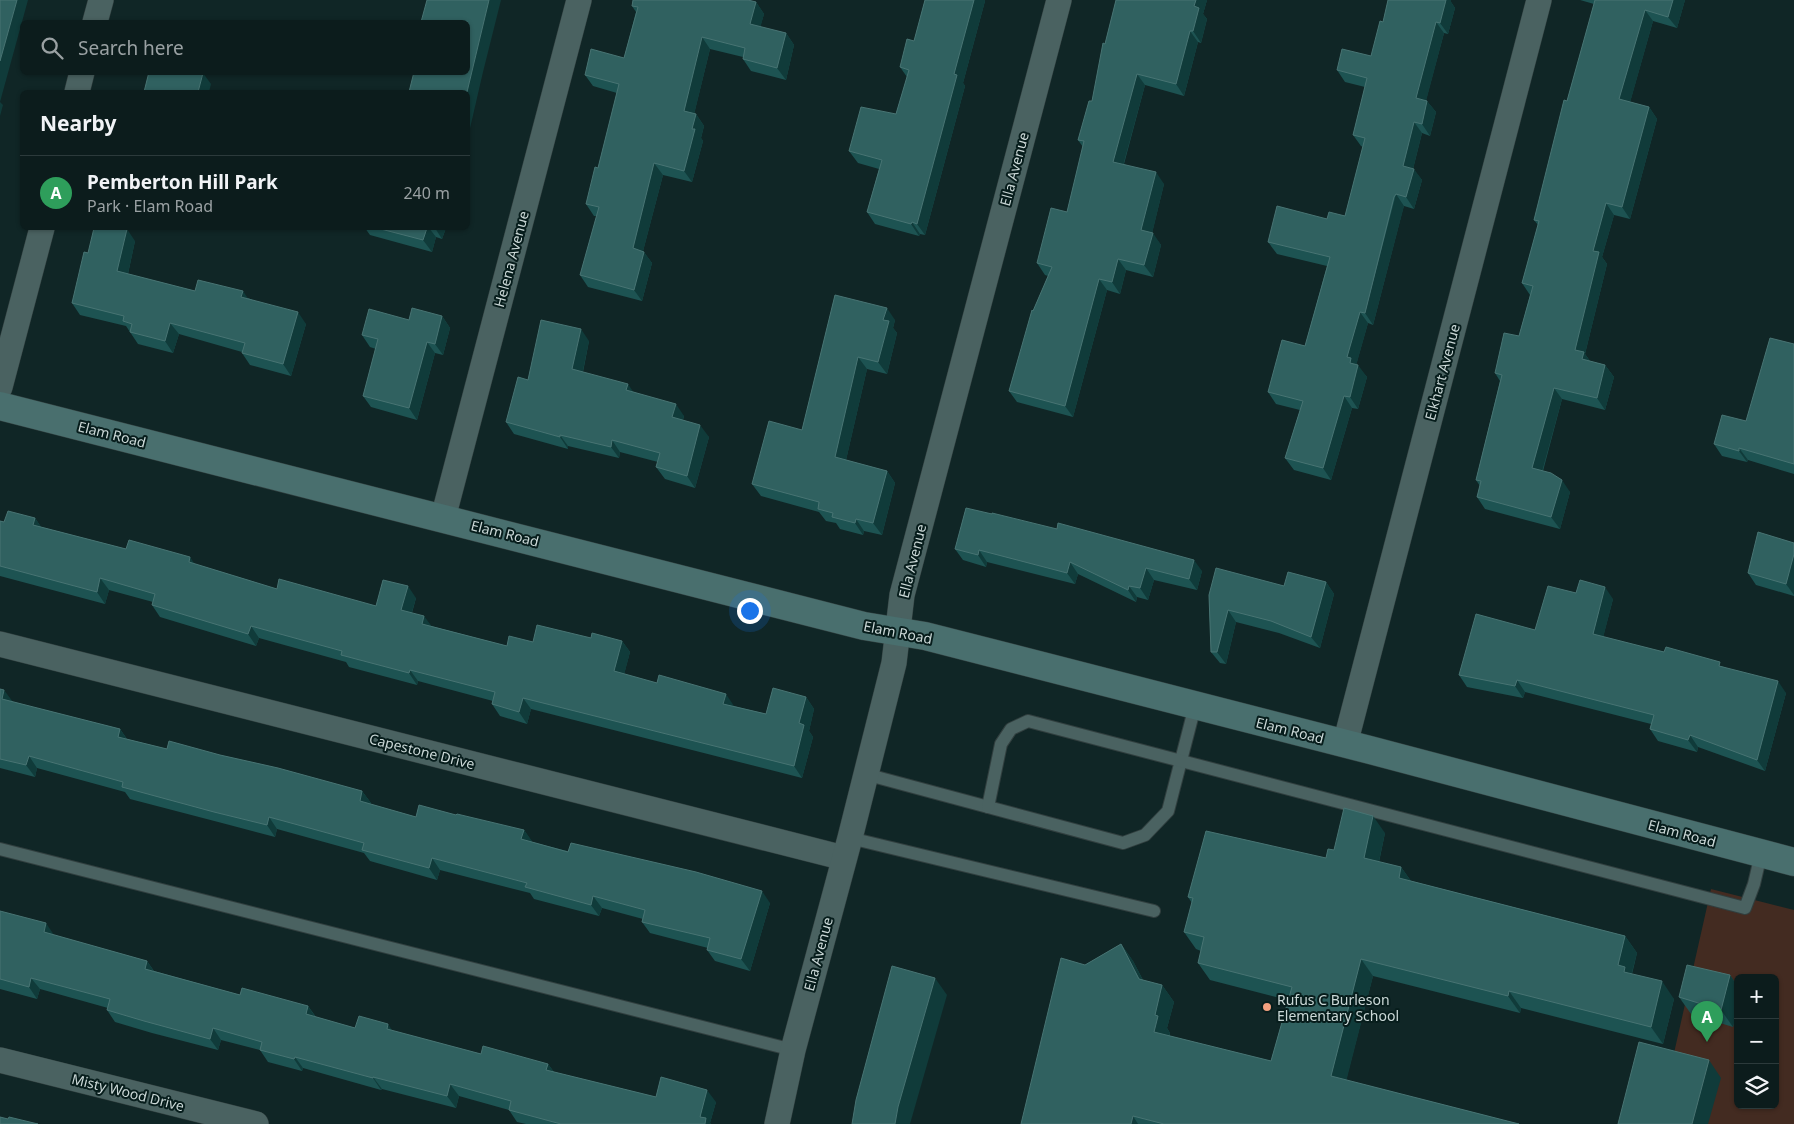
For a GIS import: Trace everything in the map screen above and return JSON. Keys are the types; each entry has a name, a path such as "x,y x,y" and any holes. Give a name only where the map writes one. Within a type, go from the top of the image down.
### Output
{"street":[{"path":"96,20 101,0"},
{"name":"Helena Avenue","path":"443,518 579,0"},
{"name":"Ella Avenue","path":"777,1124 793,1050 894,663 902,595 1059,0"},
{"name":"Elkhart Avenue","path":"1345,744 1539,0"},
{"path":"78,90 81,75"},
{"path":"0,387 41,230"},
{"name":"Elam Road","path":"0,406 864,626 925,636 1761,854 1793,859"},
{"name":"Capestone Drive","path":"0,644 847,848"},
{"name":"Misty Wood Drive","path":"0,1060 256,1124"}],"lane":[{"path":"865,774 1123,843 1145,835 1168,811 1195,706"},
{"path":"988,807 1001,744 1011,729 1028,721 1745,908 1754,884 1761,854"},
{"path":"847,848 1154,911"},
{"path":"0,849 793,1050"}],"shaded area":[{"path":"1711,889 1794,910 1794,1124 1658,1124"}],"building":[{"path":"0,0 17,0 0,61"},
{"path":"427,0 489,0 467,90 410,90 413,75 470,75 470,20 422,20"},
{"path":"633,0 748,0 756,2 750,24 786,33 777,68 743,59 745,48 702,37 684,111 696,114 692,129 695,129 684,171 654,163 633,248 644,252 634,290 580,275 599,207 586,204 595,167 598,168 619,84 585,75 591,49 624,58 638,7 632,6"},
{"path":"925,0 974,0 954,74 957,75 917,224 912,222 911,224 867,212 882,160 849,151 861,107 896,114 909,70 900,67 907,39 914,41"},
{"path":"1116,0 1196,0 1194,6 1199,8 1193,31 1190,31 1176,84 1137,74 1113,162 1156,172 1141,230 1153,233 1144,265 1118,259 1112,282 1099,279 1065,406 1009,391 1032,310 1052,267 1037,263 1051,208 1067,212 1084,141 1078,140 1089,101 1092,101 1103,43 1105,44"},
{"path":"1388,0 1446,0 1440,23 1436,22 1416,98 1427,101 1422,124 1414,122 1403,166 1414,169 1406,197 1396,194 1394,197 1365,313 1360,312 1347,357 1351,358 1350,363 1358,365 1350,397 1344,396 1323,468 1285,458 1303,401 1268,392 1282,340 1305,346 1330,257 1268,242 1277,206 1327,219 1329,212 1345,216 1365,138 1353,135 1367,78 1337,70 1342,49 1371,56 1380,21 1383,22"},
{"path":"1595,0 1673,0 1668,17 1645,10 1619,99 1649,107 1622,207 1606,203 1593,251 1599,252 1575,350 1584,352 1582,359 1605,365 1597,398 1554,388 1532,468 1551,473 1562,480 1551,517 1477,497 1481,481 1476,480 1502,375 1495,373 1504,333 1519,336 1533,286 1522,283 1539,221 1534,220 1564,100 1567,101"},
{"path":"148,75 202,75 199,90 144,90"},
{"path":"94,230 127,230 117,271 195,291 198,280 243,291 241,297 298,312 283,364 242,353 245,343 170,323 165,341 130,332 132,324 123,321 124,316 72,303 84,252 88,253"},
{"path":"385,230 426,230 423,240"},
{"path":"835,295 887,308 883,320 889,321 878,362 858,357 835,457 887,471 873,523 856,519 855,523 832,517 833,513 818,509 819,502 752,484 769,421 802,430"},
{"path":"412,308 442,316 435,344 427,342 409,408 363,396 378,339 362,335 369,309 409,320"},
{"path":"541,320 581,329 572,369 628,384 626,390 676,404 672,417 700,425 687,476 656,467 660,453 612,440 611,447 560,435 560,437 506,422 518,377 528,380"},
{"path":"1770,338 1794,344 1794,464 1739,448 1739,451 1714,444 1722,415 1746,421"},
{"path":"966,508 1057,529 1058,523 1194,560 1189,579 1146,568 1140,588 1129,586 1128,590 1070,562 1067,573 979,550 978,555 955,549"},
{"path":"8,511 35,518 33,525 126,549 129,540 190,557 189,562 277,589 279,579 376,606 383,580 408,586 401,610 424,616 422,624 507,646 509,636 533,642 537,625 591,638 592,633 622,641 614,671 657,683 659,675 726,694 723,704 766,714 773,688 806,697 799,723 804,725 794,766 523,698 519,712 492,704 495,692 410,670 409,673 341,655 342,651 251,626 248,634 152,605 155,594 100,578 97,592 0,566 0,521 4,522"},
{"path":"1758,532 1794,543 1794,554 1786,584 1748,573"},
{"path":"1216,568 1284,586 1288,572 1326,582 1311,637 1271,621 1228,610 1217,652 1211,652 1209,595"},
{"path":"1580,580 1605,587 1593,634 1664,652 1666,647 1720,662 1719,666 1778,681 1757,760 1690,735 1688,740 1650,729 1654,715 1517,680 1515,686 1459,675 1476,614 1535,630 1548,586 1576,593"},
{"path":"0,689 4,690 2,699 120,729 118,737 167,749 169,741 278,768 362,791 360,801 416,817 419,805 524,830 521,839 568,852 571,843 696,872 762,891 741,959 707,950 710,938 642,922 645,910 593,896 591,905 525,887 527,883 432,858 429,868 362,850 364,843 269,817 267,825 214,812 122,787 123,782 29,756 26,765 0,759"},
{"path":"1344,808 1373,816 1364,858 1401,867 1399,878 1625,936 1618,965 1625,967 1624,972 1662,981 1651,1027 1509,991 1508,996 1361,959 1331,1076 1519,1124 1164,1124 1133,1116 1131,1124 1021,1124 1061,958 1085,965 1121,944 1139,979 1162,985 1155,1015 1158,1016 1154,1032 1271,1061 1292,987 1198,963 1204,937 1184,932 1193,898 1188,897 1206,831 1326,858 1328,849 1334,850"},
{"path":"0,911 46,923 44,932 147,961 145,969 240,995 242,988 308,1006 306,1014 355,1028 359,1016 388,1024 387,1029 481,1054 483,1046 548,1064 546,1070 656,1097 661,1077 707,1090 700,1117 706,1118 705,1124 561,1124 509,1110 511,1101 450,1084 447,1096 295,1057 294,1059 260,1050 262,1042 213,1028 210,1039 144,1021 107,1010 110,999 31,978 29,987 0,979"},
{"path":"1687,965 1730,975 1721,1010 1679,997"},
{"path":"892,966 935,978 898,1107 895,1124 852,1124 856,1100"},
{"path":"1639,1042 1709,1060 1692,1124 1618,1124"},
{"path":"0,1117 8,1119 9,1117 38,1124 0,1124"}],"place":[{"name":"Rufus C Burleson Elementary School","path":"1267,1007"},
{"name":"Pemberton Hill Park","path":"1707,1042"}]}
